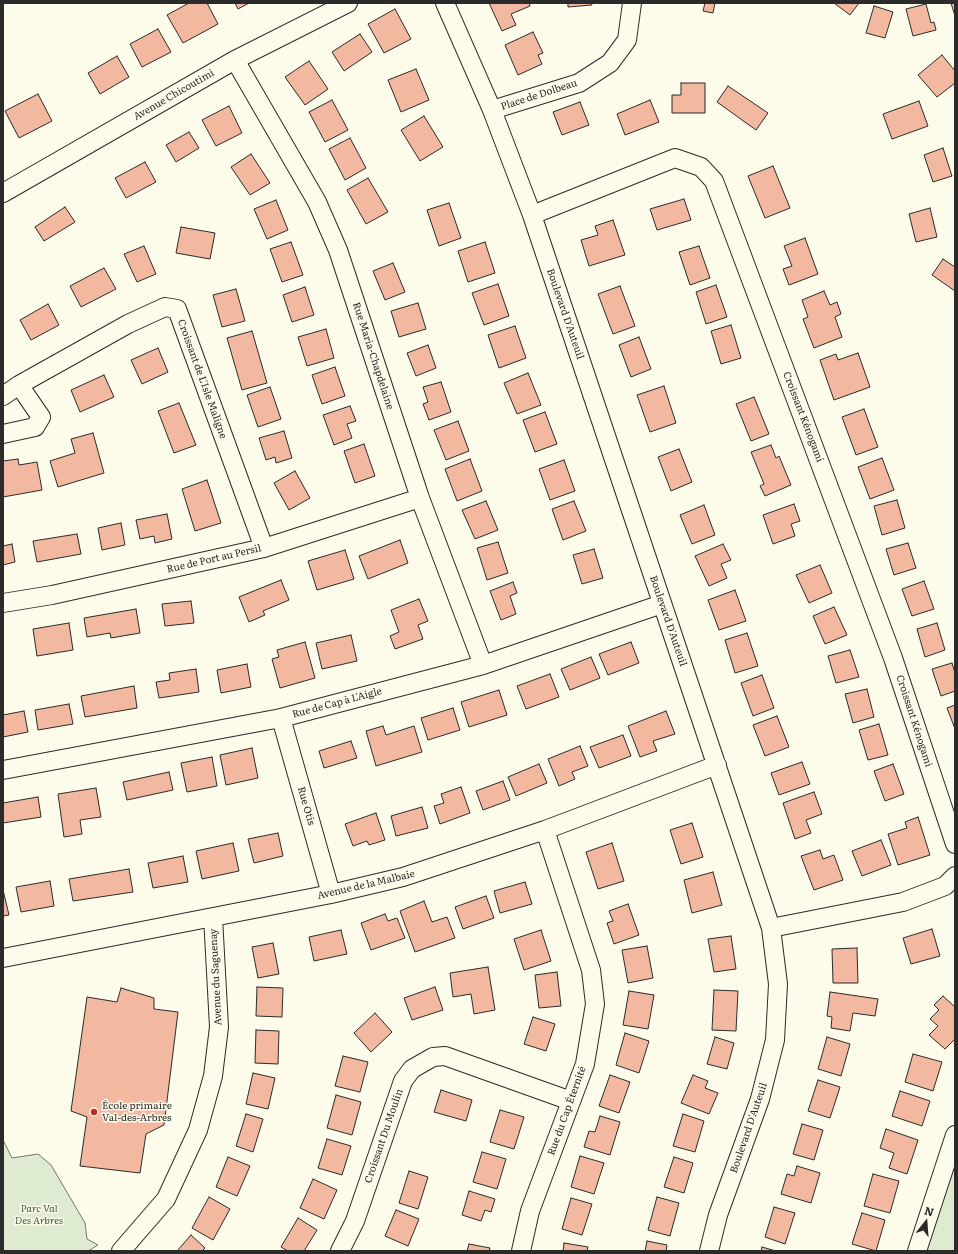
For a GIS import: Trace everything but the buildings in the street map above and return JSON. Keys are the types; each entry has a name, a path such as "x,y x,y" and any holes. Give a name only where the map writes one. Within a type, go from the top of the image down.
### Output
{"street":[{"name":"Avenue Chicoutimi","path":"3,193 235,60 348,3"},
{"name":"Boulevard D'Auteuil","path":"445,3 492,110 532,216 771,928 778,984 775,1040 760,1099 718,1215 709,1251"},
{"name":"Place de Dolbeau","path":"492,110 579,83 610,63 627,40 632,3"},
{"name":"Rue Maria-Chapdelaine","path":"235,60 317,202 338,250 420,498 483,665"},
{"name":"Croissant Kénogami","path":"532,216 675,158 701,167 714,181 893,658 955,844"},
{"name":"Croissant de L'Isle Maligne","path":"3,396 19,385 128,324 165,307 177,309 264,548"},
{"path":"3,434 35,427 41,417 19,385"},
{"name":"Rue de Port au Persil","path":"3,603 52,595 264,548 420,498"},
{"name":"Rue de Cap à L'Aigle","path":"3,770 281,718 483,665 662,604"},
{"name":"Rue Otis","path":"281,718 331,894"},
{"name":"Avenue de la Malbaie","path":"3,958 331,894 403,878 545,830 716,765"},
{"name":"Rue du Cap Éternité","path":"520,1251 530,1211 585,1064 595,1004 591,970 545,830"},
{"path":"771,928 903,902 945,886 955,876"},
{"name":"Avenue du Saguenay","path":"121,1251 166,1198 198,1130 213,1076 219,1027 213,917"},
{"name":"Croissant Du Moulin","path":"340,1251 355,1221 403,1081 412,1069 433,1056 446,1056 571,1101"},
{"path":"917,1251 955,1135"}],"green space":[{"name":"Parc Val Des Arbres","path":"3,1140 12,1158 38,1154 51,1165 85,1223 87,1239 98,1245 88,1251 3,1251"},
{"path":"955,1161 955,1251 926,1251"}],"place":[{"name":"École primaire Val-des-Arbres","path":"94,1112"}]}
